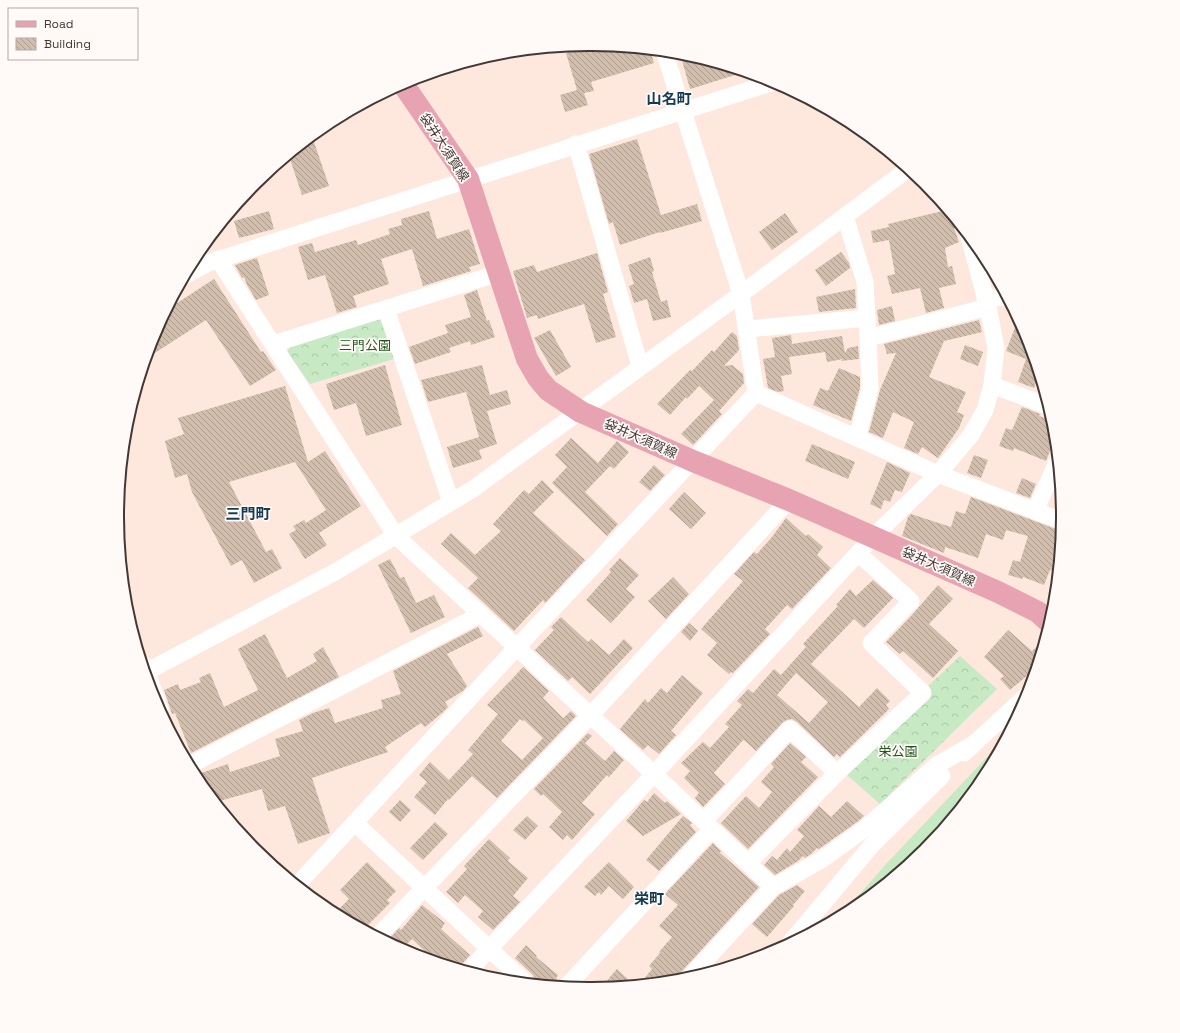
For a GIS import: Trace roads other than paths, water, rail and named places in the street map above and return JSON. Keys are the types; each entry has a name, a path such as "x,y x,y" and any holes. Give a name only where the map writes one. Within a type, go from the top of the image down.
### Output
{"main road":[{"name":"袋井大須賀線","path":"406,89 468,179 527,359 538,378 548,390 581,412 693,461 789,500 998,592 1038,612 1044,618"}],"street":[{"path":"666,58 742,294 756,393"},
{"path":"195,270 218,259 765,85"},
{"path":"576,144 640,366"},
{"path":"150,670 335,572 473,489 581,412 640,366 742,294 903,173"},
{"path":"845,216 865,282 870,389 858,438"},
{"path":"473,967 654,774 873,537 938,474 970,435 985,410 992,384 996,348 973,252"},
{"path":"218,259 396,536 774,887"},
{"path":"273,344 499,273"},
{"path":"868,338 1001,299"},
{"path":"386,309 451,502"},
{"path":"747,329 867,318"},
{"path":"992,384 1042,404"},
{"path":"756,393 938,474 1056,519"},
{"path":"301,881 517,647 756,393"},
{"path":"1035,511 1053,470"},
{"path":"381,933 590,716 789,500"},
{"path":"748,862 837,773 923,693 871,643 911,601 858,553"},
{"path":"195,762 480,614"},
{"path":"799,933 871,846 972,745 1015,706"},
{"path":"571,981 790,729 837,773"},
{"path":"697,969 774,887 821,860 862,830 937,765 972,745"},
{"path":"355,823 519,976"}],"district":[{"name":"山名町","path":"669,99"},
{"name":"三門町","path":"248,514"},
{"name":"栄町","path":"649,899"}],"park label":[{"name":"三門公園","path":"365,345"},
{"name":"栄公園","path":"898,751"}]}
